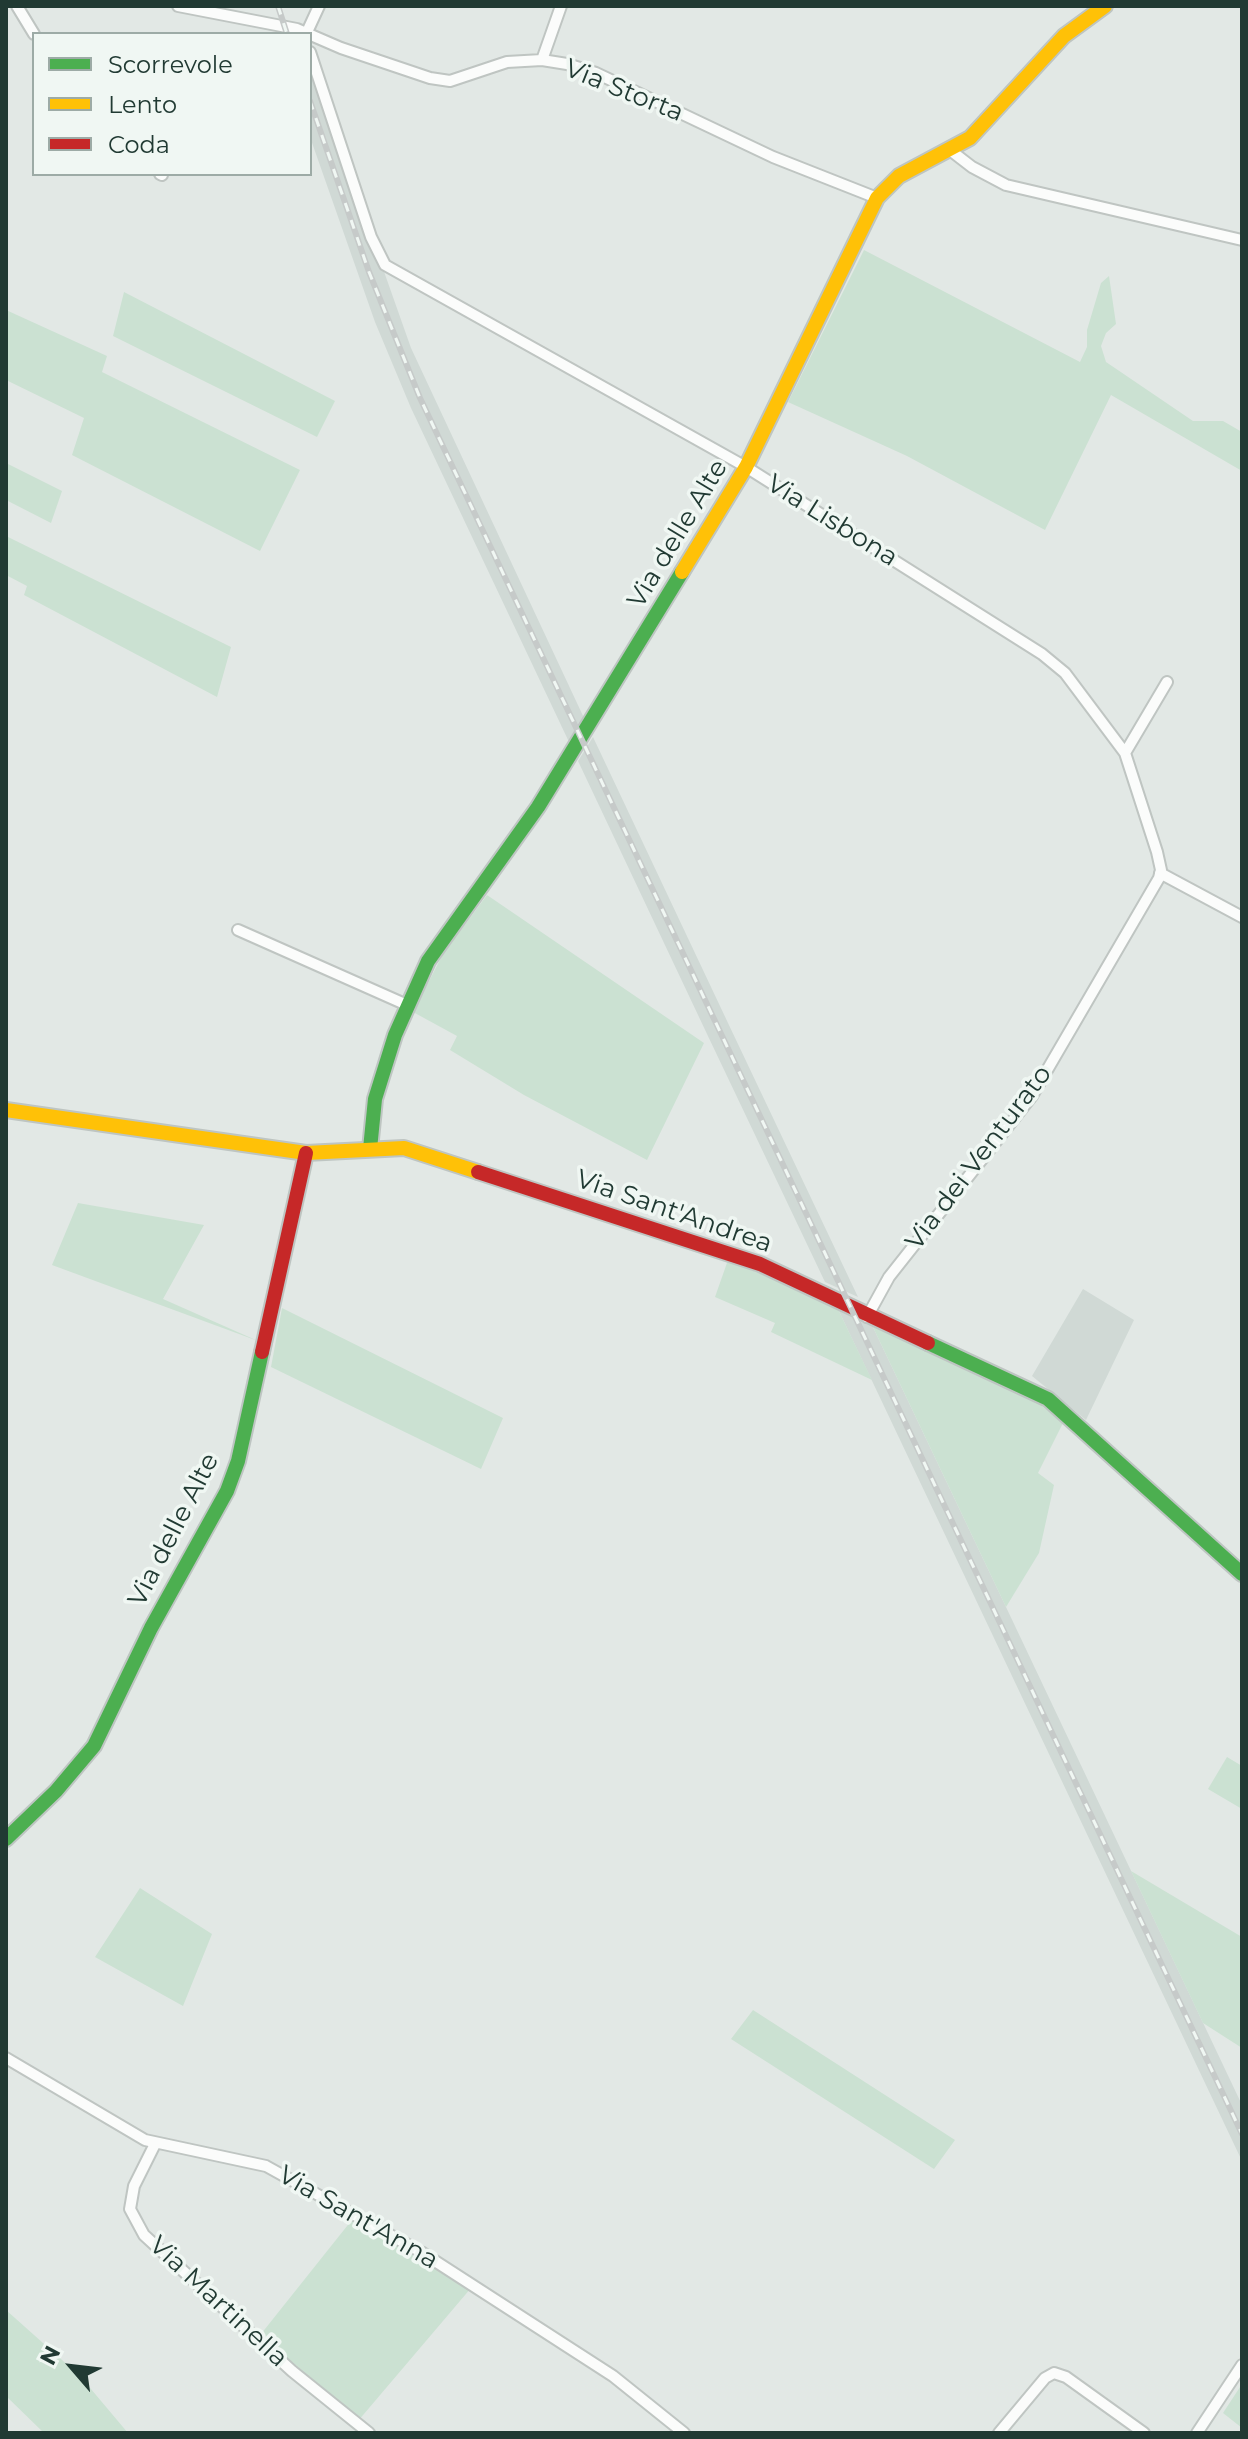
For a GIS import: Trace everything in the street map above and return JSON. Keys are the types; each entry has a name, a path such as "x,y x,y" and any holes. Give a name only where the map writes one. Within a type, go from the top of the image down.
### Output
{"street":[{"path":"17,6 33,32"},
{"name":"Via Storta","path":"178,6 300,32"},
{"path":"310,32 319,6"},
{"path":"542,60 561,6"},
{"name":"Via delle Alte","path":"370,1149 375,1099 407,1005 428,961 581,739 746,467 877,198 899,176 970,138 1004,105 1064,36 1105,6"},
{"name":"Via Storta","path":"312,35 389,65 450,81 507,62 542,60 596,73 773,157 877,198"},
{"name":"Via Lisbona","path":"312,58 371,237 385,265 746,467 1042,654 1065,673 1125,753 1157,852 1160,873"},
{"path":"950,150 972,167 1006,185 1242,240"},
{"path":"1125,753 1167,682"},
{"path":"1160,873 1242,917"},
{"name":"Via dei Venturato","path":"867,1317 889,1277 1032,1096 1160,873"},
{"path":"238,930 407,1005"},
{"name":"Via Sant'Andrea","path":"6,1110 99,1126 306,1153 404,1148 760,1264 867,1317 1048,1399 1242,1574"},
{"name":"Via delle Alte","path":"6,1839 56,1791 94,1746 151,1628 227,1491 238,1461 306,1153"},
{"name":"Via Sant'Anna","path":"6,2058 155,2144 266,2166 279,2173 421,2252 613,2376 684,2433"},
{"name":"Via Martinella","path":"155,2144 134,2186 130,2209 144,2235 292,2371 369,2433"},
{"path":"1197,2433 1242,2365"},
{"path":"999,2433 1045,2378 1054,2373 1066,2377 1144,2433"}],"shaded area":[{"path":"312,68 411,348 584,718 569,742 411,408 375,322 312,143"},
{"path":"593,737 858,1297 825,1282 707,1034 578,761"},
{"path":"1083,1289 1134,1320 1086,1420 1032,1376"},
{"path":"837,1307 871,1323 1006,1607 1242,2105 1242,2161"}],"green space":[{"path":"864,250 1080,362 1087,347 1087,330 1101,283 1109,276 1116,324 1106,333 1101,346 1106,362 1193,421 1223,421 1242,432 1242,471 1111,395 1045,530 907,456 788,402"},
{"path":"124,292 335,401 317,437 113,336"},
{"path":"6,310 107,356 102,372 300,470 260,551 72,455 84,418 6,380"},
{"path":"6,463 62,491 51,523 6,500"},
{"path":"6,536 231,647 217,697 24,595 27,586 6,575"},
{"path":"487,895 704,1043 647,1160 524,1095 450,1050 457,1036 413,1012 443,954"},
{"path":"78,1203 204,1225 163,1299 258,1341 52,1265"},
{"path":"728,1260 837,1307 872,1380 771,1332 775,1323 715,1297"},
{"path":"282,1308 503,1418 481,1469 271,1367"},
{"path":"871,1323 1022,1390 1063,1423 1038,1473 1054,1485 1039,1553 1006,1607"},
{"path":"1227,1757 1242,1766 1242,1809 1208,1789"},
{"path":"1131,1871 1242,1937 1242,2048 1203,2023"},
{"path":"140,1888 212,1934 183,2006 95,1957"},
{"path":"753,2010 955,2140 934,2169 731,2039"},
{"path":"359,2211 471,2288 358,2421 261,2334"},
{"path":"6,2310 80,2376 128,2433 44,2433 6,2396"},
{"path":"1242,2384 1242,2428 1223,2413"}],"railway":[{"path":"278,6 286,32"},
{"path":"312,107 369,272 420,398 1242,2134"}],"traffic: fast":[{"path":"370,1149 375,1099 395,1035 428,961 538,807 682,572"},
{"path":"928,1343 1048,1399 1242,1574"},
{"path":"6,1839 56,1791 94,1746 151,1628 227,1491 238,1461 262,1352"}],"traffic: slow":[{"path":"682,572 746,467 877,198 899,176 970,138 1064,36 1105,6"},
{"path":"6,1110 306,1153 404,1148 478,1172"}],"traffic: jam":[{"path":"262,1352 306,1153"},
{"path":"478,1172 760,1264 928,1343"}]}
